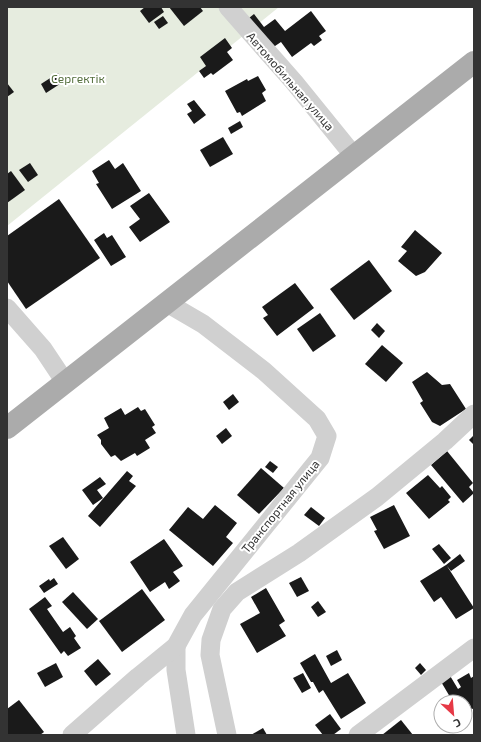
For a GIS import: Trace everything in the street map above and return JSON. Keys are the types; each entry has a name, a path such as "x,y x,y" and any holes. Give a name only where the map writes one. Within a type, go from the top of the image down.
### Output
{"main road":[{"path":"7,428 474,62"}],"street":[{"name":"Автомобильная улица","path":"228,7 294,82 354,156"},
{"name":"Транспортная улица","path":"167,303 203,324 264,371 317,419 327,436 320,458 193,615 176,646"},
{"path":"7,308 42,349 65,382"},
{"path":"227,735 210,655 211,640 222,609 237,592 299,553 377,497 445,441 474,414"},
{"path":"72,735 176,646"},
{"path":"176,646 176,670 186,735"},
{"path":"358,735 474,648"}],"green space":[{"name":"Сергектік","path":"7,7 279,7 7,226"}],"building":[{"path":"145,7 161,7 164,12 149,23 140,11"},
{"path":"169,7 200,7 203,11 184,26"},
{"path":"311,11 326,31 319,36 322,40 314,46 311,43 292,57 281,42 272,48 249,18 254,14 264,27 275,19 285,31"},
{"path":"163,16 168,23 159,29 154,22"},
{"path":"225,38 232,48 227,52 233,60 213,75 211,73 204,78 199,71 206,66 200,57"},
{"path":"58,73 63,82 46,93 41,84"},
{"path":"258,76 266,90 262,93 266,101 242,116 240,112 237,113 225,91 247,79 248,81"},
{"path":"7,83 14,92 7,97"},
{"path":"194,100 206,115 194,124 187,114 192,111 187,104"},
{"path":"240,121 243,127 231,134 228,128"},
{"path":"223,137 233,154 210,167 200,150"},
{"path":"109,160 115,169 123,163 141,191 112,209 96,184 99,183 92,171"},
{"path":"30,163 38,175 28,182 19,170"},
{"path":"11,171 25,190 7,203 7,174"},
{"path":"149,193 170,222 140,242 129,227 140,219 130,206"},
{"path":"59,199 100,258 26,309 7,281 7,236"},
{"path":"415,230 442,253 425,272 416,276 398,261 407,251 401,247"},
{"path":"104,233 107,238 112,235 126,257 111,266 94,240"},
{"path":"369,260 392,291 354,320 330,289"},
{"path":"295,283 314,308 277,336 263,318 268,315 262,307"},
{"path":"320,313 336,336 313,352 297,329"},
{"path":"377,323 385,331 379,338 371,330"},
{"path":"382,345 403,363 386,382 365,364"},
{"path":"427,372 442,385 450,384 466,409 440,426 432,422 420,403 423,401 412,382"},
{"path":"233,394 239,402 229,410 223,402"},
{"path":"138,407 141,411 145,409 155,425 152,427 156,433 145,440 150,448 137,456 135,453 121,461 115,455 111,457 101,444 101,440 97,435 109,428 104,418 121,408 125,415"},
{"path":"226,428 232,436 222,444 216,436"},
{"path":"474,435 474,445 469,440"},
{"path":"447,451 473,483 469,487 474,493 463,503 431,465"},
{"path":"270,461 278,467 273,473 265,467"},
{"path":"261,468 284,488 259,514 237,495"},
{"path":"127,471 133,476 129,481 136,486 100,527 88,516"},
{"path":"428,475 440,488 442,486 451,497 448,500 450,502 429,519 406,493"},
{"path":"100,477 106,484 97,490 103,498 93,505 82,490"},
{"path":"215,505 237,523 226,537 233,543 213,566 169,530 188,507 203,519"},
{"path":"394,505 410,536 384,549 374,531 377,530 370,517"},
{"path":"311,507 325,518 319,526 304,515"},
{"path":"63,537 79,559 66,569 49,546"},
{"path":"164,539 183,566 173,572 180,581 169,589 165,582 150,592 130,562"},
{"path":"439,544 451,558 444,564 432,549"},
{"path":"460,554 465,561 451,571 447,566 474,608 456,619 441,597 434,602 420,581 446,565"},
{"path":"301,577 309,591 297,597 289,583"},
{"path":"54,578 58,584 44,593 39,586 49,579 50,581"},
{"path":"266,588 285,621 279,625 286,636 257,653 240,624 260,613 251,597"},
{"path":"142,589 165,620 122,652 99,621"},
{"path":"73,592 98,619 87,629 62,602"},
{"path":"45,597 52,606 47,609 63,632 70,627 76,636 74,638 81,648 68,656 64,651 61,654 29,609"},
{"path":"318,601 326,612 318,617 311,607"},
{"path":"337,650 342,660 331,666 326,656"},
{"path":"315,654 331,683 348,673 366,703 341,719 323,690 319,693 300,663"},
{"path":"98,659 111,674 96,686 84,671"},
{"path":"56,663 63,677 45,687 37,673"},
{"path":"420,663 426,670 421,675 415,668"},
{"path":"303,673 311,688 302,693 293,678"},
{"path":"469,673 471,678 474,676 474,708 473,694 448,694 440,680 449,674 458,689 461,687 457,680"},
{"path":"19,700 44,732 40,735 7,735 7,709"},
{"path":"330,714 341,729 333,735 323,735 315,725"},
{"path":"401,720 413,735 382,735"},
{"path":"263,728 267,735 251,735"}]}
